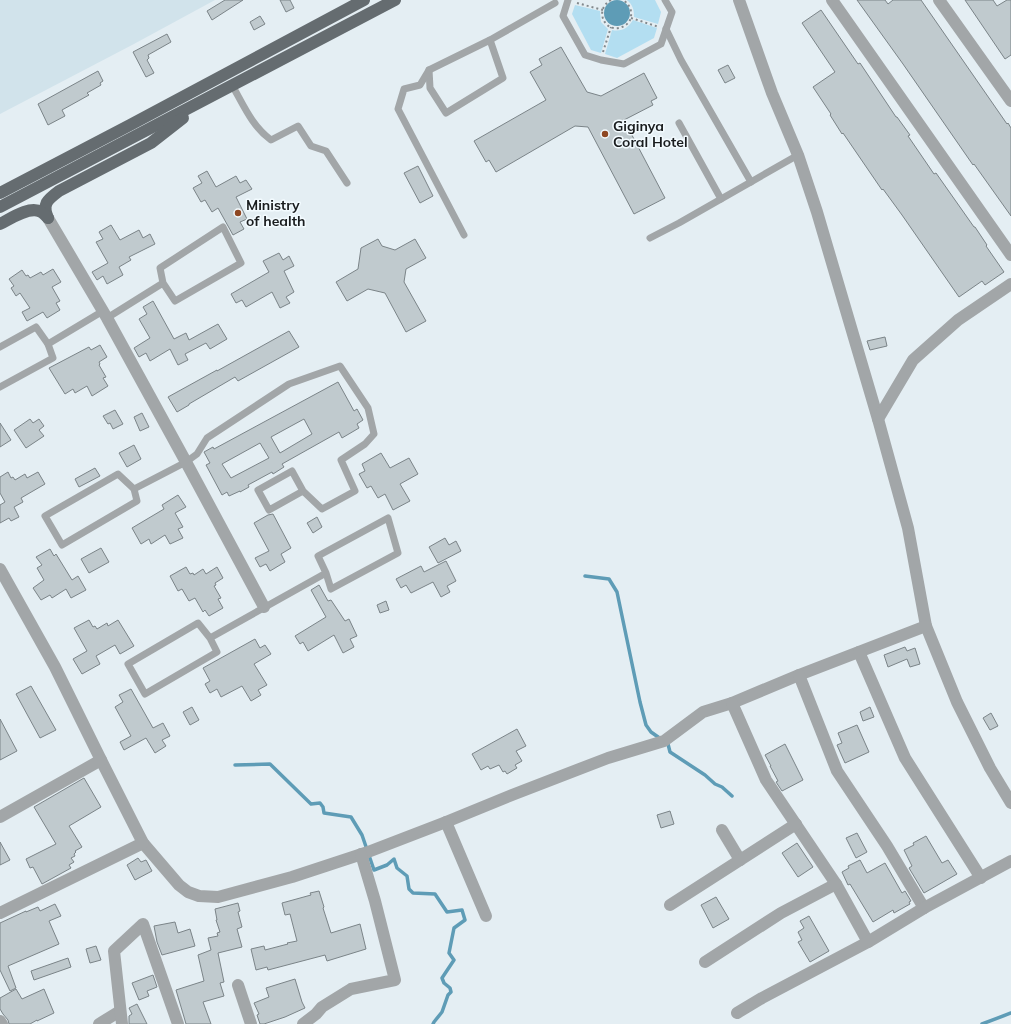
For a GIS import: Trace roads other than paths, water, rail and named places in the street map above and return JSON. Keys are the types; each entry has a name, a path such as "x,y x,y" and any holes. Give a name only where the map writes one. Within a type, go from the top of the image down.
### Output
{"main road":[{"path":"0,193 137,122 364,0"},
{"path":"0,207 395,0"},
{"path":"48,218 45,210 45,204 59,191 151,143 208,99"},
{"path":"0,224 28,210 40,212 48,218"}],"street":[{"path":"739,0 772,93 798,155 817,212 878,419 908,528 926,626 957,702 990,768 1011,803"},
{"path":"832,0 1011,255"},
{"path":"939,0 1011,101"},
{"path":"48,218 105,314 264,607"},
{"path":"878,419 912,360 958,320 1011,284"},
{"path":"0,569 55,667 143,843 183,889 199,896 218,897 292,877 361,854 446,822 512,794 608,758 664,741 703,712 732,703 799,675 926,626"},
{"path":"859,652 905,758 981,878"},
{"path":"799,675 837,771 887,846 924,908"},
{"path":"732,703 766,780 836,884 868,942"},
{"path":"0,817 101,760"},
{"path":"446,822 486,916"},
{"path":"670,905 796,824"},
{"path":"722,830 740,860"},
{"path":"0,913 143,843"},
{"path":"303,1024 316,1014 322,1007 351,989 395,980 361,854"},
{"path":"737,1013 762,998 868,942 924,908 1011,861"},
{"path":"705,962 781,913 836,884"},
{"path":"122,1024 114,951 143,924 178,1024"},
{"path":"238,985 251,1024"},
{"path":"99,1024 120,1011"}],"lane":[{"path":"563,16 568,0"},
{"path":"464,235 398,109 404,89 420,85 429,70 490,40 554,2 585,55 600,60 624,64 661,44 672,12 665,0"},
{"path":"666,29 681,60 751,182"},
{"path":"429,70 430,88 446,113 503,78 490,40"},
{"path":"232,85 251,119 263,134 271,140 298,126 311,146 326,151 346,183"},
{"path":"680,123 721,199"},
{"path":"650,238 798,155"},
{"path":"223,227 241,263 175,301 163,283 160,268 223,227"},
{"path":"48,344 163,283"},
{"path":"0,347 36,327 48,344 53,358 0,387"},
{"path":"134,489 186,462 197,454 207,438 289,384 340,366 368,408 374,434 365,444 340,460 355,491 322,509 303,491 292,471 258,490 269,510 303,491"},
{"path":"118,474 134,489 137,501 62,545 45,516 118,474"},
{"path":"388,518 398,553 331,589 326,573 318,556 388,518"},
{"path":"210,638 326,573"},
{"path":"198,623 210,638 216,652 145,694 128,664 198,623"}],"waterway":[{"path":"585,576 609,579 617,592 646,725 651,732 668,744 670,752 705,775 715,784 722,787 732,796"},
{"path":"235,765 270,764 311,804 320,803 323,807 324,813 351,817 362,835 374,870 387,865 394,859 397,868 407,876 409,889 413,893 435,894 447,912 462,910 465,920 454,928 449,953 454,960 442,978 444,983 450,988 451,992 448,995 442,1012 433,1024"},
{"path":"982,1024 1011,1013"}],"place":[{"name":"Giginya Coral Hotel","path":"605,134"},
{"name":"Ministry of health","path":"238,213"}]}
